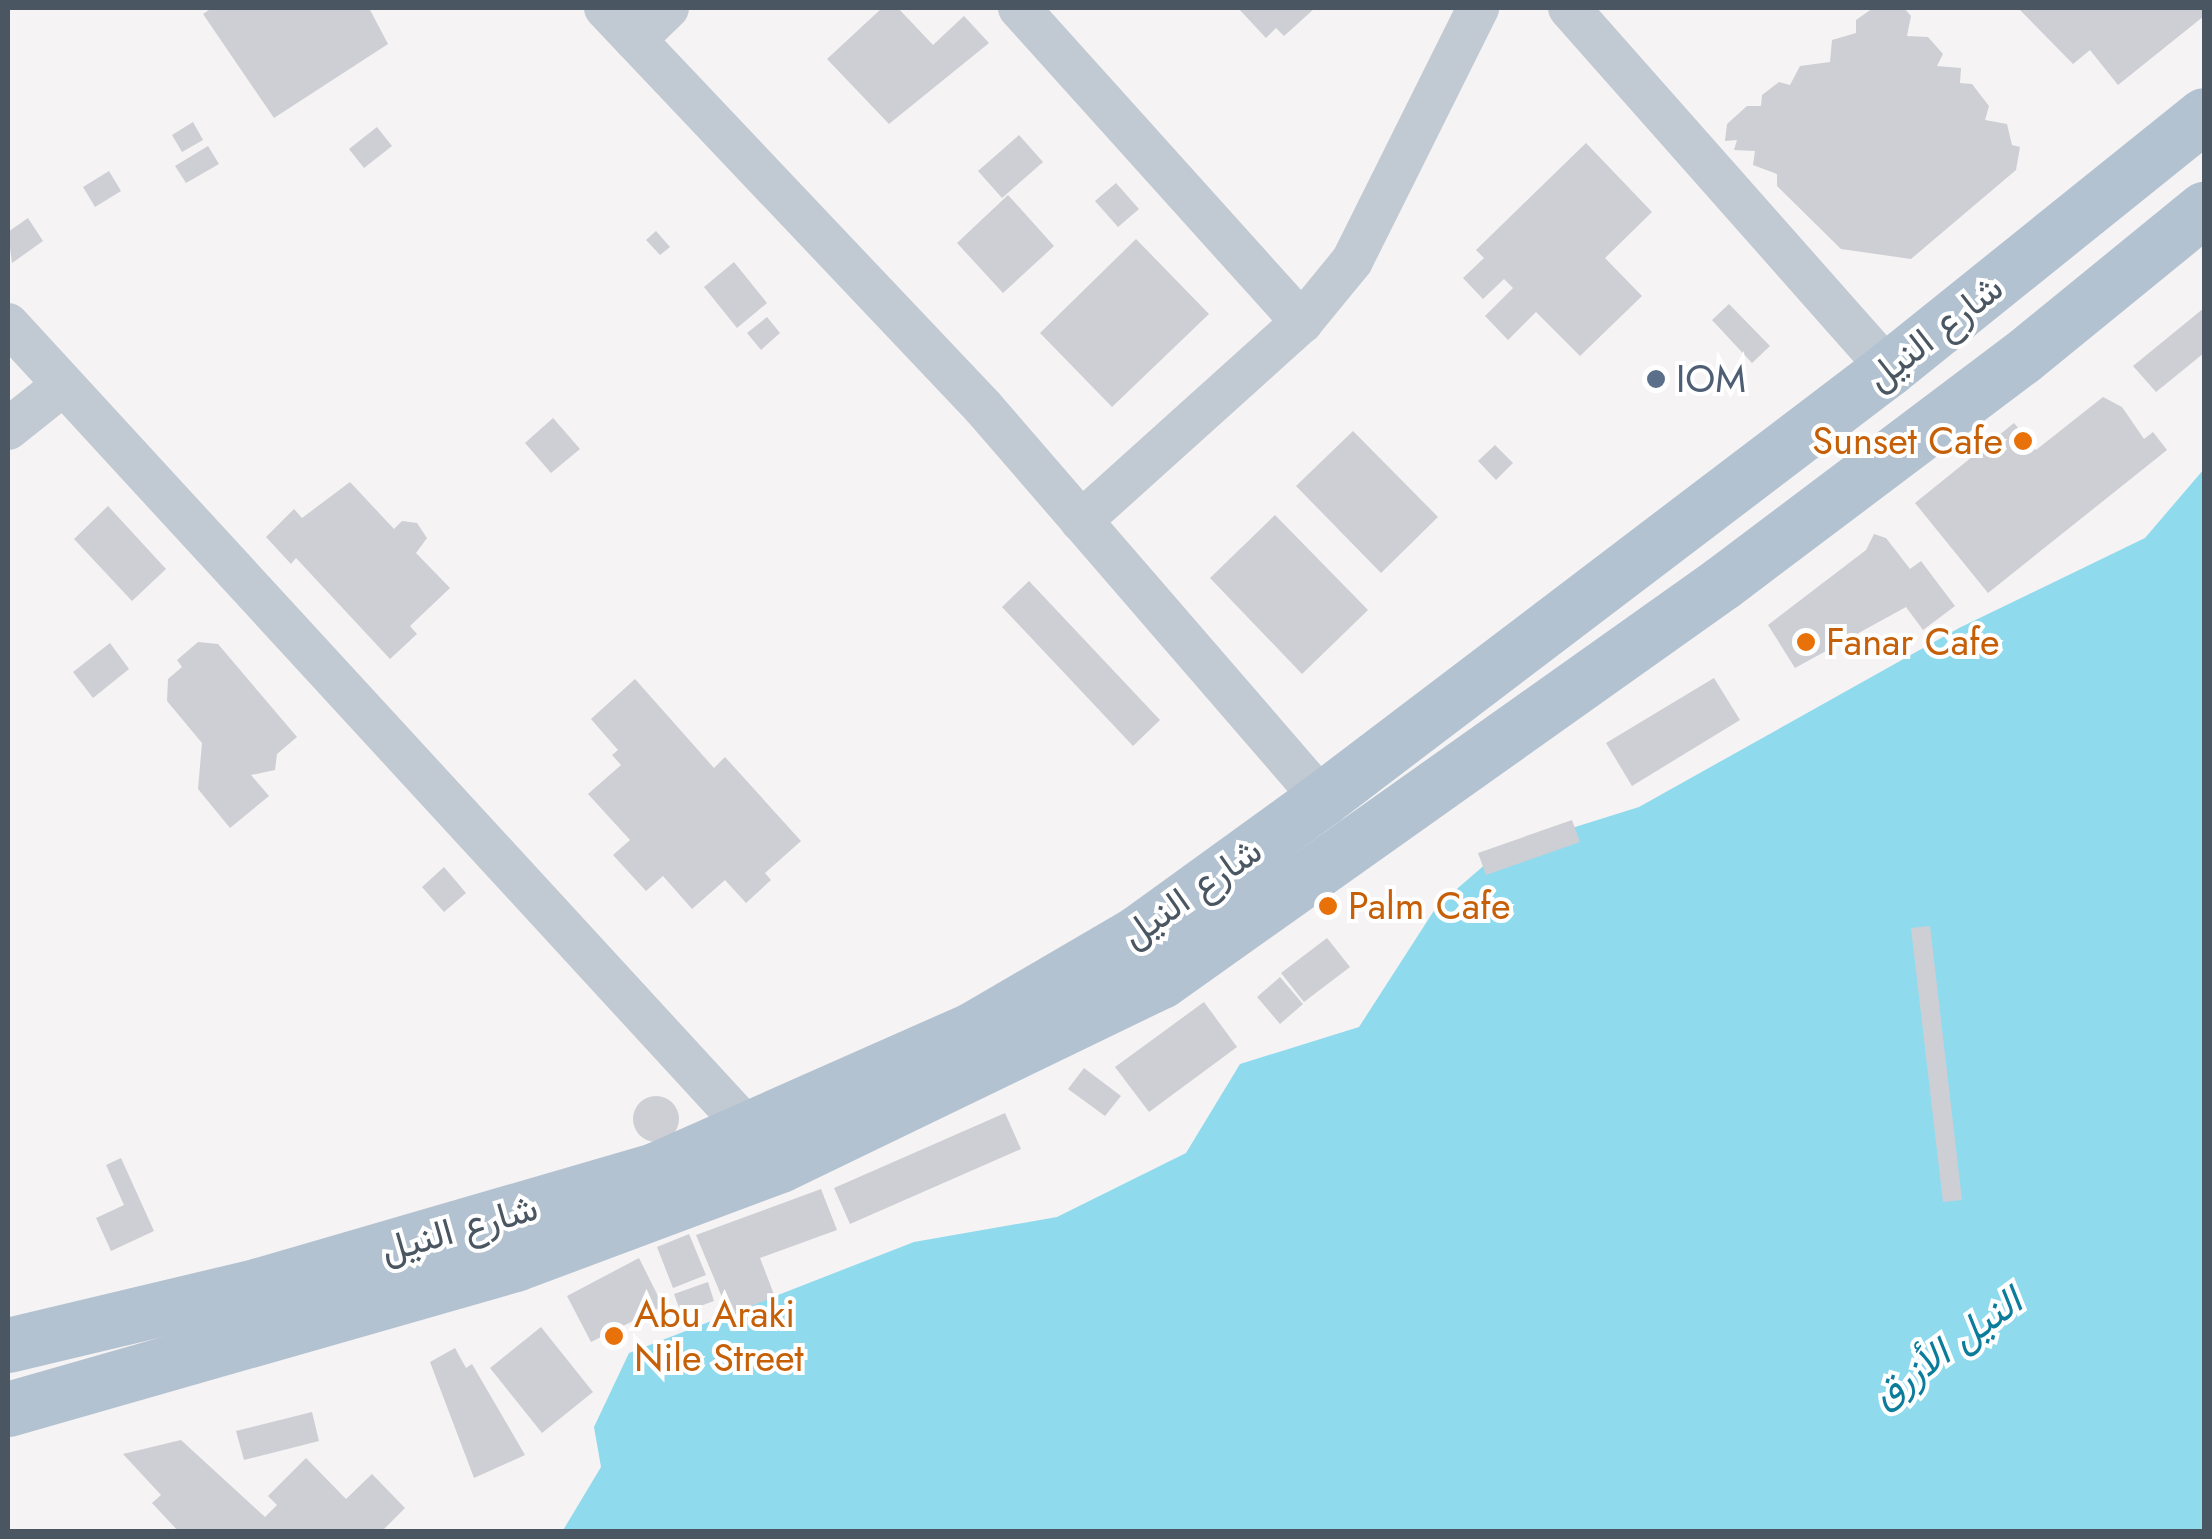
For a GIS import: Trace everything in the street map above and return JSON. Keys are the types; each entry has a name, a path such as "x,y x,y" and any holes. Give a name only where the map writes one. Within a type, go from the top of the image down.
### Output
{"main road":[{"name":"شارع النيل","path":"8,1345 496,1218 657,1169 766,1148 1136,932 1322,799 1888,369 2204,115"},
{"name":"شارع النيل","path":"8,1408 515,1264 766,1148 1161,981 1722,584 2021,358 2204,209"}],"street":[{"path":"604,8 982,407 1322,799"},
{"path":"634,40 668,8"},
{"path":"1019,8 1302,322"},
{"path":"1082,521 1302,322 1352,261 1478,8"},
{"path":"1569,8 1888,369"},
{"path":"8,324 766,1148"},
{"path":"8,429 62,386"}],"water":[{"name":"النيل الأزرق","path":"2204,469 2204,1531 562,1532 601,1467 594,1427 629,1353 914,1242 1057,1217 1186,1153 1240,1064 1359,1027 1437,906 1502,850 1639,807 1959,628 2145,538"}],"building":[{"path":"212,8 369,8 388,44 274,118 203,14"},
{"path":"882,8 898,8 933,45 964,16 989,43 889,124 827,59"},
{"path":"1238,8 1315,8 1284,36 1276,28 1266,38"},
{"path":"1873,8 1904,8 1911,16 1907,36 1928,37 1943,54 1937,66 1961,68 1960,83 1972,84 1989,106 1985,120 2007,124 2012,145 2020,147 2016,170 1911,259 1841,249 1777,186 1777,174 1753,165 1755,151 1734,150 1737,140 1725,141 1727,124 1747,106 1761,106 1762,95 1779,82 1790,85 1800,66 1830,62 1832,40 1856,33 1856,20"},
{"path":"2018,8 2204,8 2204,16 2118,85 2090,50 2073,64"},
{"path":"193,122 203,140 182,152 172,135"},
{"path":"377,127 392,146 364,168 349,149"},
{"path":"1019,135 1043,162 1002,198 978,171"},
{"path":"1586,143 1652,212 1605,258 1642,296 1580,356 1536,312 1508,340 1485,316 1513,288 1504,279 1483,299 1463,278 1484,258 1476,250"},
{"path":"208,146 219,164 186,183 175,166"},
{"path":"109,171 121,191 95,207 83,187"},
{"path":"1116,183 1139,209 1118,227 1095,201"},
{"path":"1008,195 1054,246 1003,293 957,243"},
{"path":"28,218 43,241 12,263 8,232"},
{"path":"656,231 670,247 660,255 646,240"},
{"path":"1136,239 1209,314 1112,407 1040,333"},
{"path":"734,262 767,303 737,328 704,287"},
{"path":"1729,304 1770,346 1752,363 1712,320"},
{"path":"2204,308 2204,353 2156,392 2133,366"},
{"path":"767,317 780,333 761,350 747,333"},
{"path":"2103,397 2122,407 2144,439 2153,432 2167,450 1988,593 1915,503 2014,423 2036,450"},
{"path":"553,418 580,449 551,473 525,443"},
{"path":"1353,431 1438,517 1381,573 1296,486"},
{"path":"1495,445 1513,463 1496,480 1478,461"},
{"path":"350,482 394,529 402,521 417,523 427,538 416,553 450,588 410,626 417,634 390,659 296,558 291,564 266,537 294,509 302,518"},
{"path":"108,506 166,569 132,601 74,539"},
{"path":"1275,515 1368,610 1302,674 1210,578"},
{"path":"1874,534 1886,538 1910,569 1921,561 1955,606 1923,630 1906,607 1795,668 1768,625 1866,550"},
{"path":"1029,581 1160,720 1133,746 1002,607"},
{"path":"198,642 218,644 297,737 277,754 275,770 251,775 269,796 230,828 198,789 202,743 167,701 168,679 182,667 177,660"},
{"path":"110,643 129,669 93,698 73,672"},
{"path":"1714,678 1740,720 1632,786 1606,743"},
{"path":"635,679 714,768 725,757 801,841 765,873 771,880 746,903 725,880 692,909 663,876 646,891 613,855 630,840 588,794 621,765 612,755 618,750 591,719"},
{"path":"1572,820 1580,842 1486,875 1478,853"},
{"path":"444,867 466,893 444,912 422,887"},
{"path":"1930,926 1962,1200 1943,1202 1911,928"},
{"path":"1327,938 1350,967 1304,1002 1281,973"},
{"path":"1280,977 1303,1004 1280,1024 1257,997"},
{"path":"1204,1002 1237,1047 1149,1112 1115,1067"},
{"path":"1084,1068 1121,1096 1105,1116 1068,1089"},
{"path":"656,1096 672,1103 679,1119 672,1135 656,1142 640,1135 633,1119 640,1103"},
{"path":"1005,1113 1021,1149 850,1224 834,1188"},
{"path":"121,1158 154,1231 111,1251 96,1218 124,1205 106,1165"},
{"path":"821,1189 837,1230 760,1258 775,1297 729,1314 696,1235"},
{"path":"689,1234 706,1275 673,1288 657,1247"},
{"path":"639,1258 663,1306 591,1342 567,1296"},
{"path":"708,1282 714,1301 681,1313 674,1294"},
{"path":"541,1327 593,1392 542,1433 490,1368"},
{"path":"455,1348 466,1368 472,1364 525,1455 474,1478 430,1362"},
{"path":"312,1412 319,1441 244,1460 236,1431"},
{"path":"181,1440 265,1517 277,1505 268,1496 306,1458 346,1499 372,1474 405,1508 381,1532 179,1532 152,1503 161,1495 123,1454"}],"place":[{"name":"IOM","path":"1656,379"},
{"name":"Sunset Cafe","path":"2023,441"},
{"name":"Fanar Cafe","path":"1806,642"},
{"name":"Palm Cafe","path":"1328,906"},
{"name":"Abu Araki Nile Street","path":"614,1336"}]}
